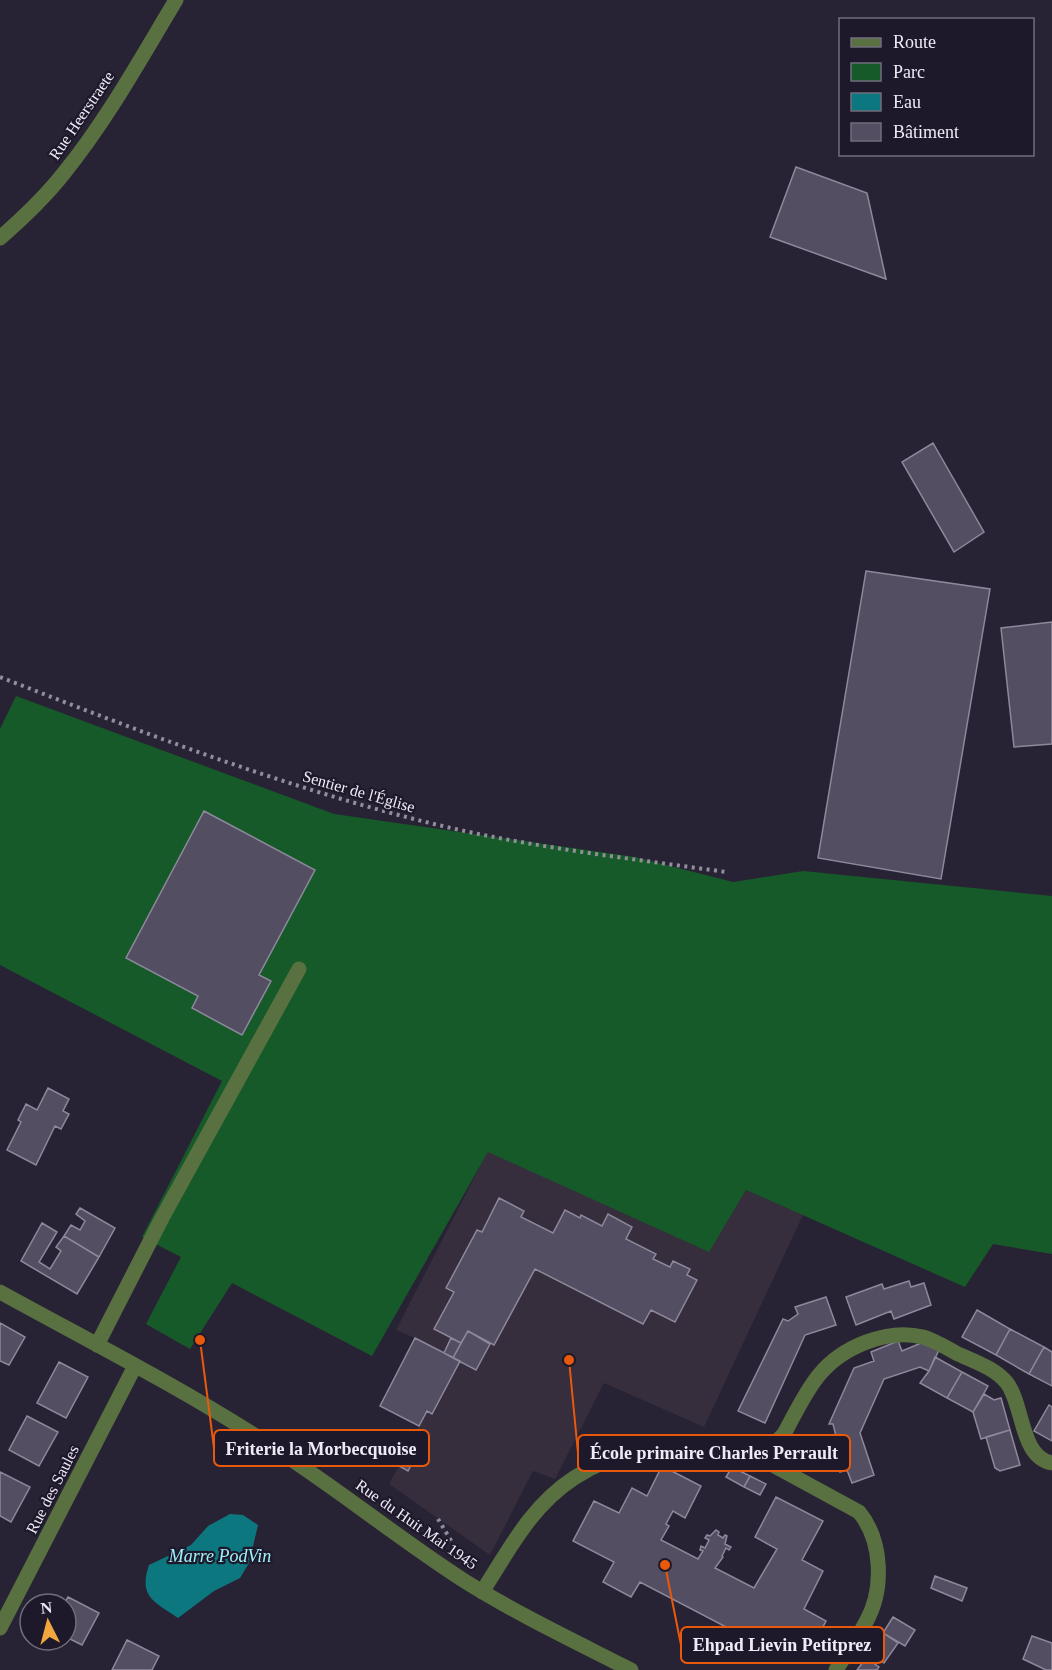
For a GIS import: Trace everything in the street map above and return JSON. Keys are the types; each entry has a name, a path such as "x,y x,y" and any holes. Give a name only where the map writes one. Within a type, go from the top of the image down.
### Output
{"street":[{"name":"Rue Heerstraete","path":"0,238 51,189 81,150 114,102 176,0"},
{"path":"97,1345 162,1218 299,969"},
{"name":"Rue du Huit Mai 1945","path":"0,1292 213,1410 287,1455 482,1592 631,1670"},
{"path":"482,1592 539,1506 561,1487 592,1468 628,1453 647,1449 694,1446 759,1448 778,1441 819,1375 837,1357 850,1349 874,1340 912,1336 931,1340 999,1375 1011,1389 1032,1450 1040,1459 1052,1463"},
{"name":"Rue des Saules","path":"0,1628 135,1366"},
{"path":"759,1448 763,1459 769,1463 859,1512 868,1523 875,1539 878,1558 873,1606 867,1621 836,1670"}],"path":[{"name":"Sentier de l'Église","path":"0,677 264,775 429,823 526,843 726,872"}],"shaded area":[{"path":"488,1151 709,1251 746,1190 803,1215 704,1427 604,1383 555,1479 533,1471 490,1555 389,1484 399,1466 408,1470 417,1454 407,1449 419,1426 380,1406 415,1338 396,1330"}],"green space":[{"path":"16,696 334,814 635,857 733,882 803,871 1052,896 1052,1254 993,1244 965,1287 746,1190 709,1252 488,1152 372,1356 232,1283 190,1349 146,1324 181,1257 142,1237 222,1081 0,965 0,729"}],"water":[{"name":"Marre PodVin","path":"230,1514 243,1515 258,1525 249,1563 240,1578 214,1591 178,1618 156,1603 147,1592 146,1576 149,1565 191,1545 208,1526"}],"building":[{"path":"796,167 867,193 886,279 770,237"},
{"path":"933,443 984,532 954,552 902,462"},
{"path":"866,571 990,589 941,879 818,858"},
{"path":"1052,622 1052,744 1014,747 1001,628"},
{"path":"204,811 315,870 259,975 271,981 242,1035 192,1008 198,996 126,958"},
{"path":"48,1088 69,1099 63,1111 69,1114 61,1129 55,1126 36,1165 7,1150 21,1122 18,1120 26,1104 37,1110"},
{"path":"499,1198 524,1211 521,1217 553,1233 565,1210 602,1226 608,1214 632,1227 626,1239 656,1254 653,1259 670,1267 673,1261 690,1269 687,1275 697,1280 675,1322 651,1310 643,1324 535,1269 494,1345 468,1331 461,1343 434,1329 454,1292 446,1288 477,1230 482,1232"},
{"path":"80,1208 115,1228 99,1257 64,1236 71,1225 80,1230 85,1221 76,1214"},
{"path":"42,1223 57,1232 39,1262 50,1269 61,1251 56,1247 64,1236 99,1257 77,1294 21,1261"},
{"path":"909,1281 911,1287 924,1283 931,1305 894,1319 891,1311 856,1325 846,1297 882,1284 884,1289"},
{"path":"826,1297 836,1325 805,1335 765,1423 738,1411 783,1319 788,1321 798,1314 795,1307"},
{"path":"977,1310 1010,1329 996,1355 962,1337"},
{"path":"0,1323 25,1337 9,1365 0,1361"},
{"path":"1010,1329 1044,1347 1029,1374 996,1355"},
{"path":"468,1331 490,1344 476,1370 453,1358"},
{"path":"415,1338 460,1361 432,1414 427,1411 419,1426 380,1406"},
{"path":"451,1338 461,1343 453,1358 444,1353"},
{"path":"898,1341 902,1351 921,1343 939,1350 929,1371 920,1367 884,1379 860,1433 874,1475 852,1483 847,1470 840,1472 830,1442 837,1440 833,1424 829,1424 854,1368 874,1361 871,1352"},
{"path":"1044,1347 1052,1352 1052,1386 1029,1374"},
{"path":"935,1357 962,1372 947,1398 920,1383"},
{"path":"59,1362 88,1377 66,1418 37,1403"},
{"path":"962,1372 988,1386 973,1412 947,1398"},
{"path":"984,1394 994,1400 1001,1398 1010,1430 981,1439 973,1412"},
{"path":"1049,1405 1052,1407 1052,1441 1034,1431"},
{"path":"27,1416 58,1432 39,1466 9,1450"},
{"path":"1010,1430 1020,1465 1000,1471 995,1468 986,1437"},
{"path":"400,1445 417,1454 408,1471 392,1462"},
{"path":"662,1466 701,1486 685,1518 673,1511 666,1524 669,1526 661,1540 698,1559 703,1551 700,1550 701,1546 705,1548 709,1540 705,1538 716,1530 723,1538 727,1536 725,1544 731,1547 729,1550 726,1548 715,1568 754,1588 777,1549 755,1537 776,1497 823,1521 802,1560 823,1571 804,1609 826,1621 805,1661 760,1639 750,1659 722,1644 730,1629 640,1582 631,1597 603,1582 614,1562 573,1541 594,1501 619,1513 632,1488 647,1496"},
{"path":"732,1467 750,1476 744,1487 726,1477"},
{"path":"0,1472 30,1487 11,1522 0,1516"},
{"path":"750,1476 766,1484 760,1495 744,1487"},
{"path":"935,1576 967,1588 962,1601 931,1588"},
{"path":"78,1602 99,1613 82,1645 78,1643"},
{"path":"893,1617 915,1630 905,1646 883,1633"},
{"path":"883,1633 898,1643 884,1663 869,1653"},
{"path":"1032,1636 1052,1643 1052,1670 1046,1670 1023,1659"},
{"path":"127,1640 159,1656 152,1670 112,1670"},
{"path":"866,1658 879,1667 877,1670 857,1670"}],"place":[{"name":"Friterie la Morbecquoise","path":"200,1340"},
{"name":"École primaire Charles Perrault","path":"569,1360"},
{"name":"Ehpad Lievin Petitprez","path":"665,1565"}]}
